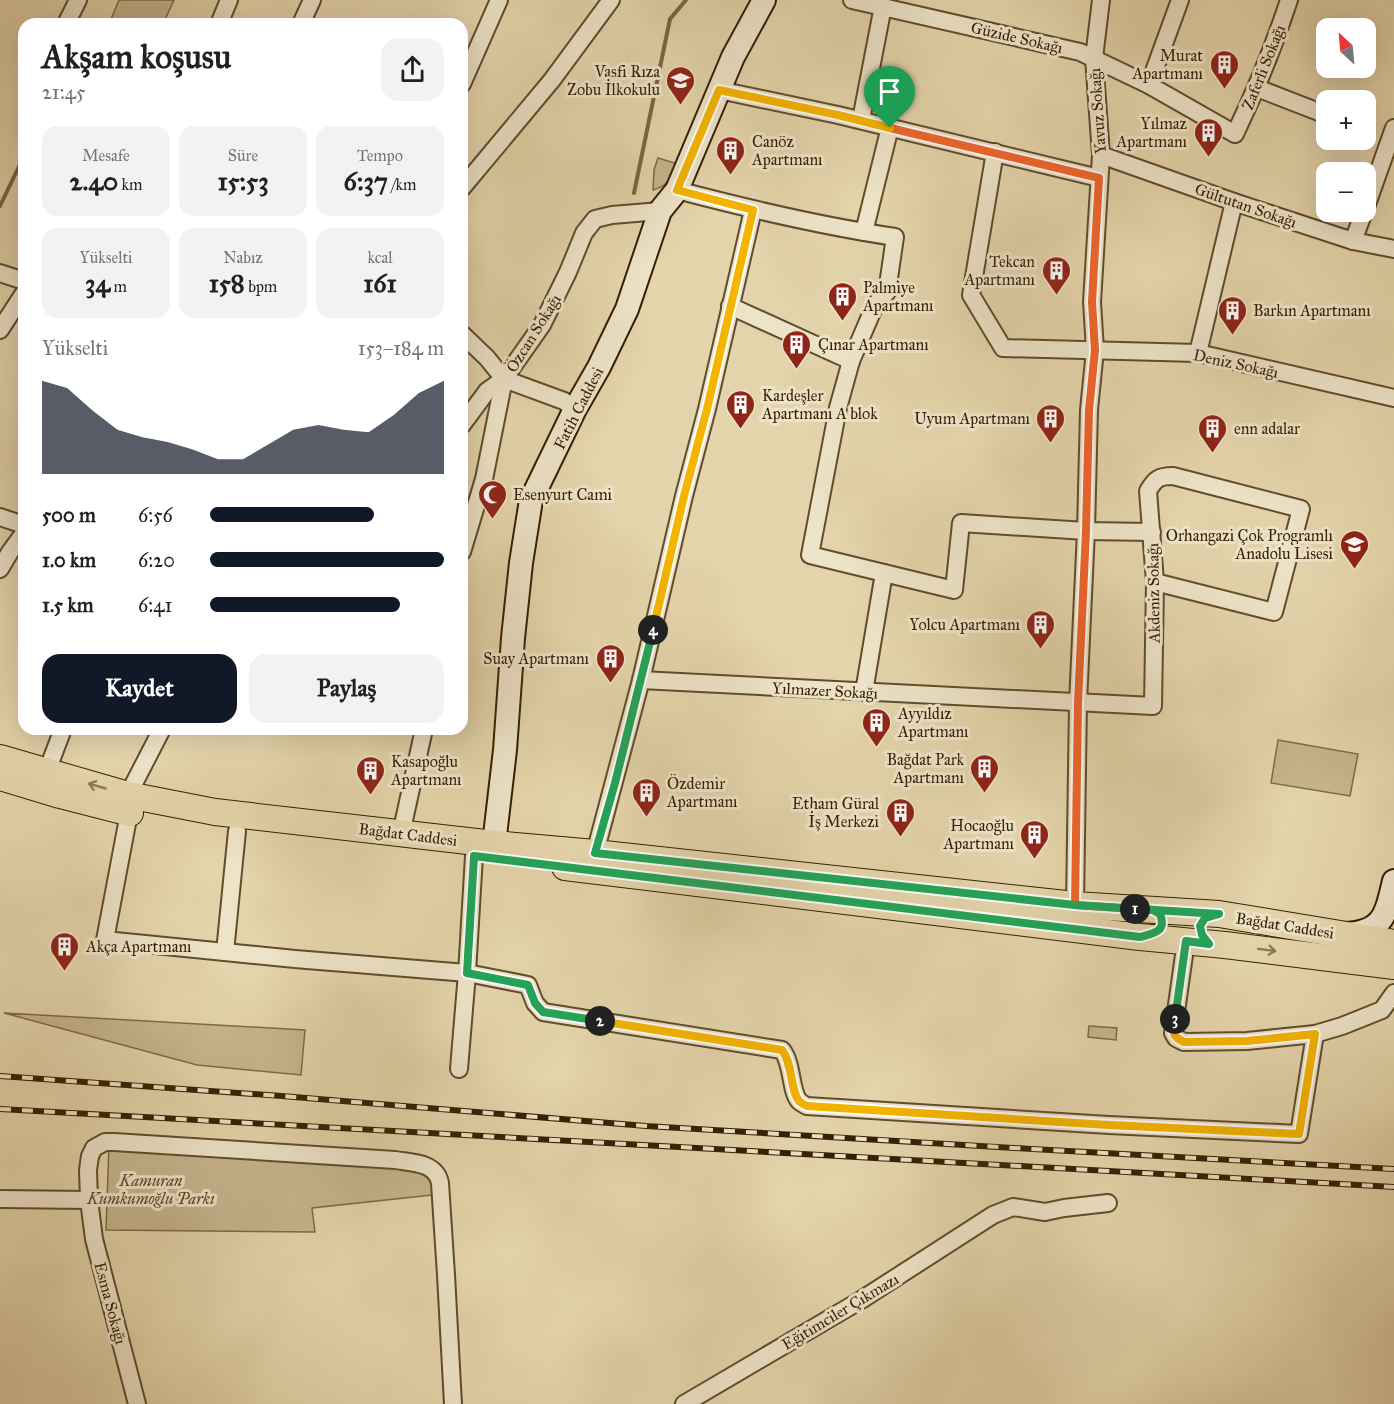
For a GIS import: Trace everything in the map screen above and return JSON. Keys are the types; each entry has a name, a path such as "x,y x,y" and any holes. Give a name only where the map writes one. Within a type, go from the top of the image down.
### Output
{"main road":[{"name":"Fatih Caddesi","path":"484,850 505,750 519,574 531,500 627,309 660,211 677,190 733,57 764,0"},
{"name":"Bağdat Caddesi","path":"0,758 44,780 237,831 484,850 595,853 1075,905 1219,914 1338,934 1390,935"},
{"name":"Bağdat Caddesi","path":"0,777 44,780"},
{"name":"Bağdat Caddesi","path":"129,804 401,834 484,850 1140,937 1394,966"},
{"path":"1338,934 1361,933 1380,921 1388,908 1394,881"},
{"path":"1140,937 1155,933 1161,928 1163,921 1160,914 1153,910"},
{"path":"1198,942 1202,935 1200,926 1205,918 1219,914"},
{"path":"1352,960 1378,951 1390,935"}],"street":[{"path":"69,18 78,0"},
{"path":"222,18 229,0"},
{"path":"304,18 312,0"},
{"path":"468,70 499,0"},
{"path":"468,181 552,80 611,0"},
{"name":"Güzide Sokağı","path":"852,0 1080,52 1149,85 1235,134"},
{"name":"Yavuz Sokağı","path":"1075,905 1078,703 1089,410 1095,350 1092,302 1101,155 1094,58 1101,0"},
{"path":"1149,85 1180,0"},
{"name":"Zaferli Sokağı","path":"1235,134 1257,88 1289,0"},
{"path":"861,120 883,6"},
{"path":"1257,88 1316,111"},
{"path":"719,90 861,120 1099,178"},
{"path":"864,232 890,128"},
{"path":"1376,180 1394,128"},
{"name":"Deniz Sokağı","path":"995,152 971,296 1004,348 1198,353 1394,398"},
{"name":"Gültutan Sokağı","path":"1101,155 1353,241 1394,249"},
{"path":"677,190 753,210 895,237 887,291 875,305 851,361 838,408 810,555 954,590 961,523 1086,531 1152,532"},
{"path":"1198,353 1234,202"},
{"path":"595,853 641,680 753,210"},
{"name":"Özcan Sokağı","path":"468,532 484,479 504,379 542,325 584,233 595,219 612,215 660,211"},
{"path":"1353,241 1361,222"},
{"path":"0,273 18,279"},
{"path":"0,330 18,302"},
{"path":"730,306 851,361"},
{"path":"468,340 504,379 564,401 575,409"},
{"path":"468,416 487,391 504,379"},
{"path":"468,419 496,423"},
{"name":"Akdeniz Sokağı","path":"1153,706 1155,582 1148,491 1153,482 1163,476 1173,476 1301,509 1274,612 1155,582"},
{"path":"0,517 18,523"},
{"path":"0,569 18,542"},
{"path":"864,692 884,573"},
{"name":"Yılmazer Sokağı","path":"641,680 1153,706"},
{"path":"44,780 61,735"},
{"path":"159,735 129,804 105,940 467,973 528,985 535,1003 543,1012 782,1050 788,1061 796,1095 799,1101 807,1106 1097,1125 1299,1134 1315,1034"},
{"path":"401,834 423,735"},
{"path":"225,952 237,831"},
{"path":"459,1069 467,973 484,850"},
{"path":"1198,942 1173,1033 1176,1038 1184,1042 1247,1041 1315,1034 1382,1010 1394,993"},
{"name":"Esma Sokağı","path":"137,1404 94,1239 89,1200 87,1170 90,1156 94,1148 105,1142 395,1160 423,1164 434,1171 440,1183 453,1404"},
{"path":"0,1199 89,1200"},
{"name":"Eğitimciler Çıkmazı","path":"684,1404 861,1300 993,1215 1013,1207 1045,1212 1108,1203"}],"green space":[{"path":"119,0 174,0 166,18 112,18"},
{"path":"658,158 678,164 665,184 653,190 654,170"},
{"path":"1278,740 1358,754 1350,796 1271,783"},
{"path":"4,1013 305,1030 301,1075 197,1065"},
{"path":"1089,1026 1117,1028 1116,1040 1088,1037"},
{"name":"Kamuran Kumkumoğlu Parkı","path":"109,1145 415,1168 430,1178 432,1195 312,1208 315,1232 106,1230"}],"waterway":[{"path":"634,193 670,19 686,0"},
{"path":"0,206 18,168"}],"railway":[{"path":"0,1076 282,1096 646,1126 1394,1169"},
{"path":"0,1109 1394,1187"}],"place":[{"name":"Murat Apartmanı","path":"1224,90"},
{"name":"Vasfi Rıza Zobu İlkokulu","path":"681,106"},
{"name":"Yılmaz Apartmanı","path":"1208,158"},
{"name":"Canöz Apartmanı","path":"731,176"},
{"name":"Tekcan Apartmanı","path":"1056,296"},
{"name":"Palmiye Apartmanı","path":"842,322"},
{"name":"Barkın Apartmanı","path":"1232,336"},
{"name":"Çınar Apartmanı","path":"797,370"},
{"name":"Kardeşler Apartmanı A blok","path":"741,430"},
{"name":"Uyum Apartmanı","path":"1051,444"},
{"name":"enn adalar","path":"1213,454"},
{"name":"Esenyurt Cami","path":"492,520"},
{"name":"Orhangazi Çok Programlı Anadolu Lisesi","path":"1354,570"},
{"name":"Yolcu Apartmanı","path":"1041,650"},
{"name":"Suay Apartmanı","path":"610,684"},
{"name":"Ayyıldız Apartmanı","path":"877,748"},
{"name":"Bağdat Park Apartmanı","path":"985,794"},
{"name":"Kasapoğlu Apartmanı","path":"370,796"},
{"name":"Özdemir Apartmanı","path":"646,818"},
{"name":"Etham Güral İş Merkezi","path":"900,838"},
{"name":"Hocaoğlu Apartmanı","path":"1035,860"},
{"name":"Akça Apartmanı","path":"65,972"}],"route":[{"path":"890,128 719,90 677,190 753,210 641,680 595,853 1075,905 1219,914 1205,918 1200,926 1202,935 1209,944 1186,941 1173,1033 1176,1038 1184,1042 1247,1041 1315,1034 1299,1134 1109,1125 807,1106 799,1101 796,1095 786,1054 782,1050 543,1012 535,1003 528,985 467,973 474,856 1140,937 1155,933 1161,928 1163,921 1160,914 1153,910 1075,905 1078,703 1089,410 1095,350 1092,302 1099,178 890,128"}]}
